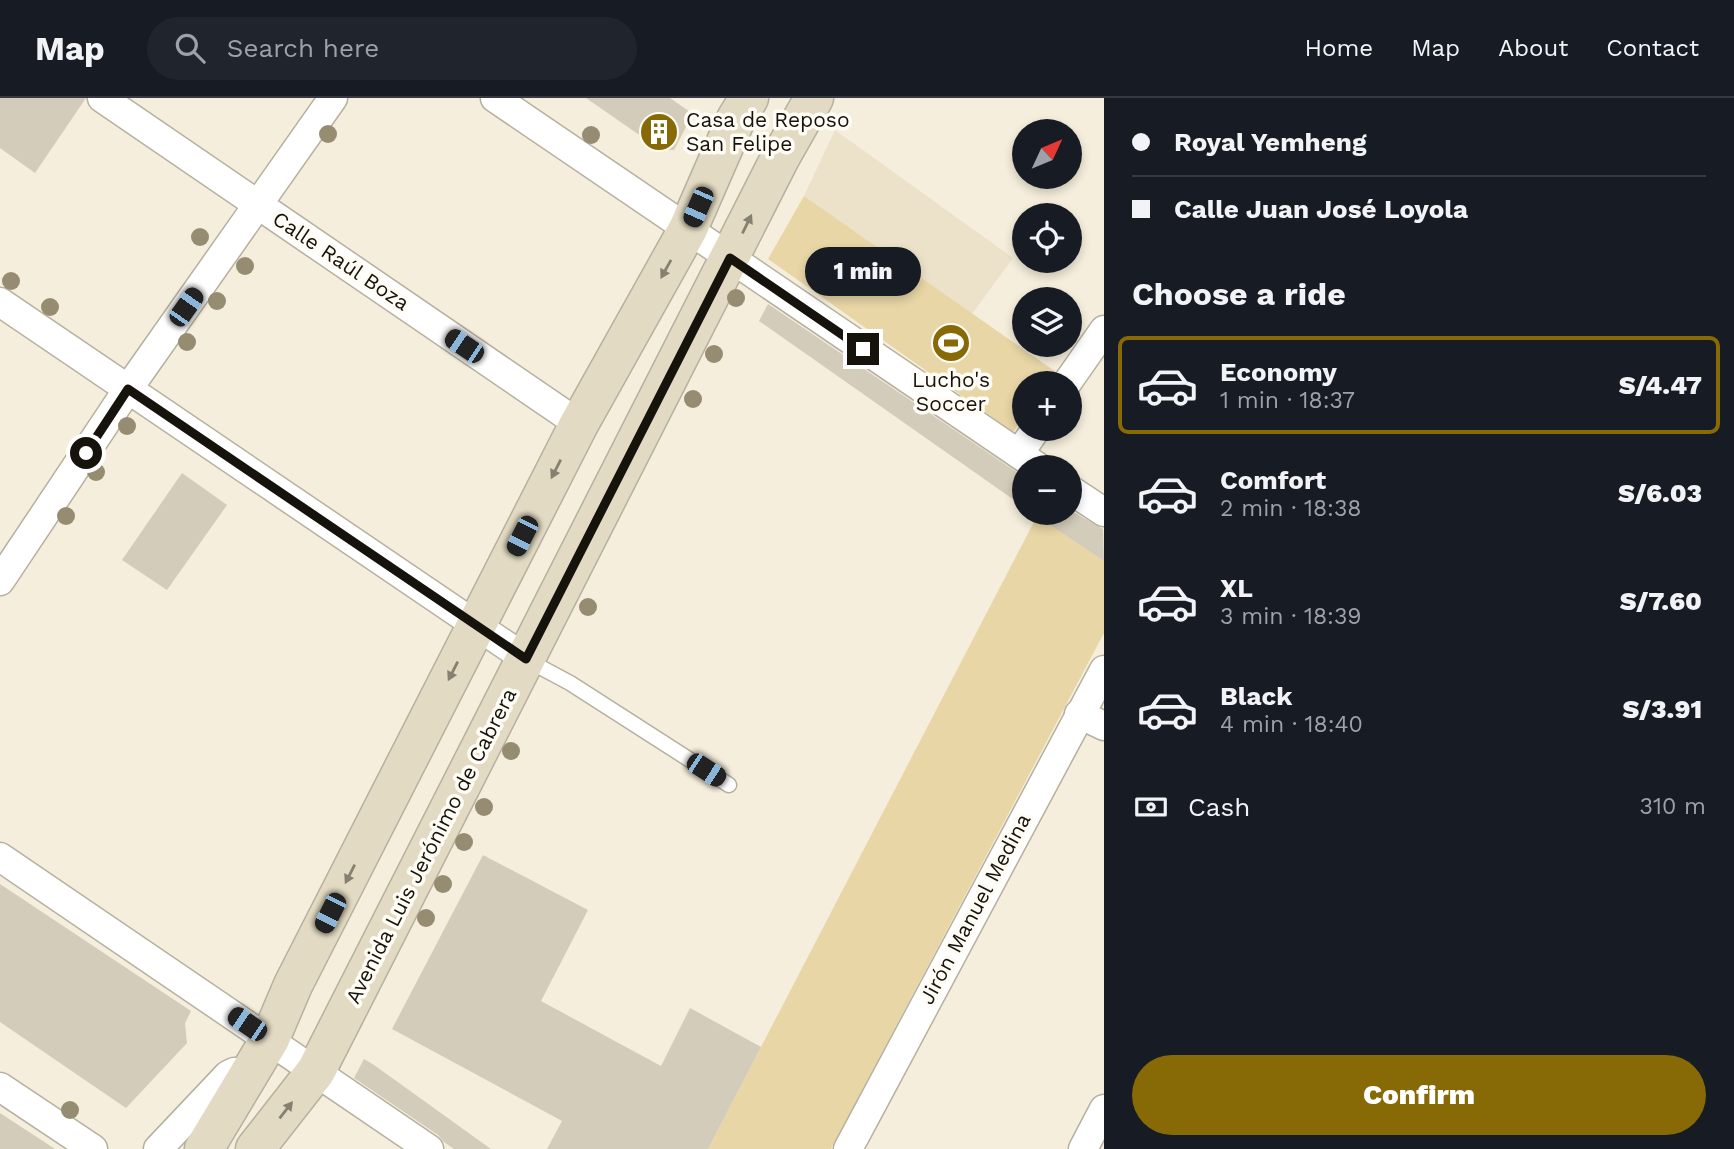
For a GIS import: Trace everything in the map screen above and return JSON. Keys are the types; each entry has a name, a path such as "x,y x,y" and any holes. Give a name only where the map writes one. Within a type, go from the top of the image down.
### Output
{"street":[{"name":"Calle Raúl Boza","path":"102,98 579,424"},
{"path":"0,581 128,389 333,98"},
{"path":"495,98 1019,455"},
{"path":"204,1149 270,1039 293,985 579,424 688,229 736,119 750,98"},
{"name":"Avenida Luis Jerónimo de Cabrera","path":"255,1149 316,1071 780,159 814,98"},
{"path":"0,302 526,659"},
{"path":"1075,371 1104,330"},
{"path":"1082,498 1104,512"},
{"name":"Jirón Manuel Medina","path":"848,1149 1104,670"},
{"path":"1079,714 1104,726"},
{"path":"0,856 429,1149"},
{"path":"158,1149 228,1075 234,1072 250,1073"},
{"path":"0,1087 93,1149"},
{"path":"1083,1149 1104,1109"}],"lane":[{"path":"526,659 570,683 729,785"}],"shaded area":[{"path":"835,130 1012,259 972,314 804,196"},
{"name":"Lucho's Soccer","path":"804,196 1012,341 1012,357 1035,357 1055,371 1012,371 1012,431 768,259"},
{"path":"1032,525 1050,525 1104,561 1104,633 831,1149 708,1149"}],"building":[{"path":"0,98 86,98 35,173 0,148"},
{"name":"Casa de Reposo San Felipe","path":"586,98 670,98 693,114 674,150 661,150"},
{"path":"768,304 1012,469 1012,499 759,321"},
{"path":"182,473 227,505 167,590 122,560"},
{"path":"1082,517 1103,529 1104,561 1050,525 1082,525"},
{"path":"483,855 588,910 541,1001 661,1066 690,1008 761,1047 708,1149 547,1149 562,1121 392,1029"},
{"path":"0,884 191,1011 185,1023 187,1043 126,1108 0,1022"},
{"path":"364,1059 491,1149 454,1149 444,1142 438,1135 354,1078"},
{"path":"0,1113 55,1149 0,1149"}],"place":[{"name":"Casa de Reposo San Felipe","path":"659,132"},
{"name":"Lucho's Soccer","path":"951,343"}],"route":[{"path":"86,453 128,389 526,659 730,258 863,349"}]}
